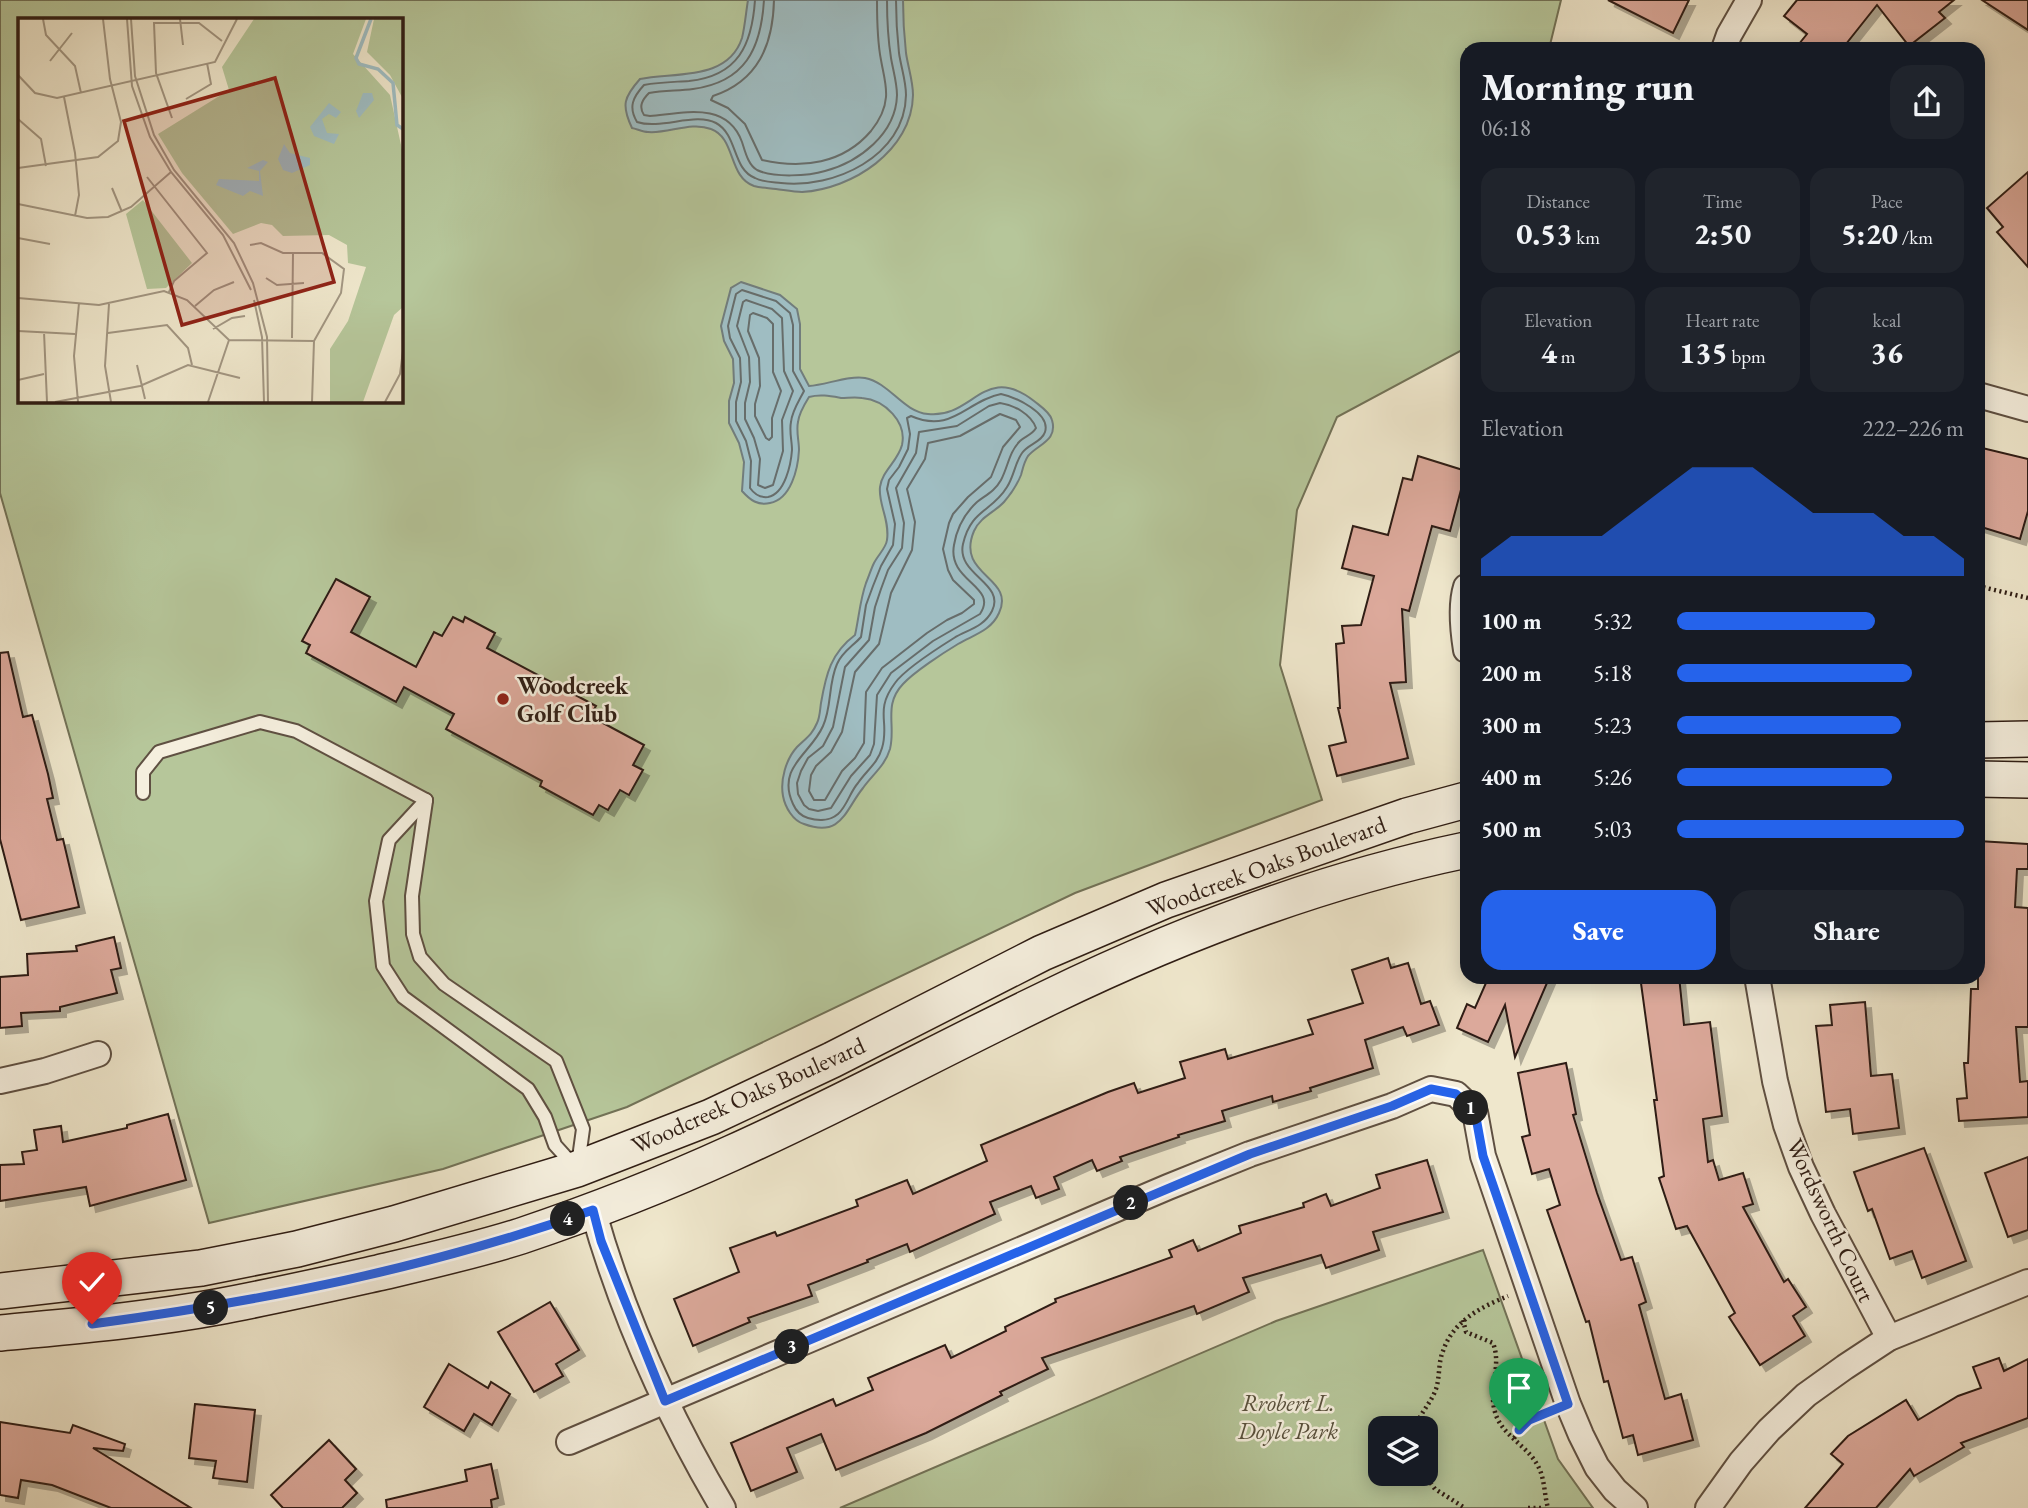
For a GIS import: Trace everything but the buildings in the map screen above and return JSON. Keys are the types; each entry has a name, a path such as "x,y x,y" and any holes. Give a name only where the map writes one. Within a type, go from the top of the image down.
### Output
{"main road":[{"path":"1985,740 2028,739"},
{"path":"1985,779 2028,780"},
{"name":"Woodcreek Oaks Boulevard","path":"0,1291 201,1268 283,1251 394,1224 577,1169 711,1117 832,1060 1042,953 1166,900 1407,816 1460,802"},
{"name":"Woodcreek Oaks Boulevard","path":"0,1333 92,1324 214,1307 437,1259 518,1237 593,1210 730,1154 846,1100 1049,997 1173,943 1303,894 1460,851"},
{"path":"577,1169 593,1210"}],"street":[{"path":"1726,42 1749,0"},
{"path":"1985,397 2028,409"},
{"name":"Wordsworth Court","path":"1758,984 1775,1081 1786,1125 1801,1167 1889,1338"},
{"path":"0,1081 45,1071 99,1054"},
{"path":"569,1442 1180,1182 1250,1154 1392,1106 1431,1089 1456,1094 1475,1112 1483,1156 1568,1404 1597,1467 1615,1490 1635,1508"},
{"path":"593,1210 601,1241 665,1401 694,1459 723,1508"},
{"path":"1708,1508 1741,1462 1787,1413 1816,1388 1889,1338 2028,1282"}],"lane":[{"path":"143,793 143,772 159,752 260,722 296,731 426,800"},
{"path":"426,800 389,840 376,901 383,966 403,997 528,1089 545,1117 555,1144 577,1169"},
{"path":"426,800 412,897 413,934 420,957 444,984 556,1061 583,1129 577,1169"}],"path":[{"path":"1985,588 2028,598"},
{"path":"1419,1416 1433,1397 1440,1376 1441,1353 1451,1334 1463,1320 1486,1305 1528,1287"},
{"path":"1463,1320 1466,1332 1493,1343 1498,1356 1493,1392 1494,1411 1501,1426 1538,1464 1544,1478 1546,1508 1528,1508"},
{"path":"1514,1438 1529,1420 1568,1404"},
{"path":"1433,1486 1465,1508"}],"green space":[{"path":"0,0 1561,0 1551,42 1460,42 1460,351 1337,417 1297,510 1280,665 1322,800 1075,893 627,1107 443,1169 209,1223 0,493"},
{"name":"Rrobert L. Doyle Park","path":"1483,1250 1558,1459 1593,1508 840,1508 1276,1321"}],"water":[{"path":"748,0 903,0 906,53 913,90 910,115 891,150 876,163 859,175 821,189 799,192 759,187 740,175 725,140 711,129 696,126 646,132 632,128 625,107 630,91 640,79 699,72 725,62 735,52 742,38"},
{"path":"741,282 780,295 797,309 800,324 800,369 809,386 865,378 882,385 911,408 928,414 957,409 990,389 1003,387 1017,391 1034,401 1052,420 1050,437 1028,456 1011,493 974,531 970,546 972,558 1000,591 1002,601 996,619 986,628 937,657 903,684 893,700 890,749 885,760 841,819 835,825 827,827 804,824 793,817 784,800 783,777 793,752 817,723 825,683 835,657 855,635 866,583 887,540 880,493 881,481 900,451 903,436 898,421 879,403 859,398 821,395 809,397 799,419 798,458 788,489 783,496 766,504 754,502 745,494 742,491 744,462 739,443 729,423 729,401 734,383 733,359 724,341 721,326 731,288"}],"place":[{"name":"Woodcreek Golf Club","path":"503,699"}],"route":[{"path":"92,1324 214,1307 328,1284 518,1237 593,1210 601,1241 665,1401 1168,1187 1250,1154 1392,1106 1431,1089 1456,1094 1475,1112 1483,1156 1568,1404 1529,1420 1519,1430"}]}
